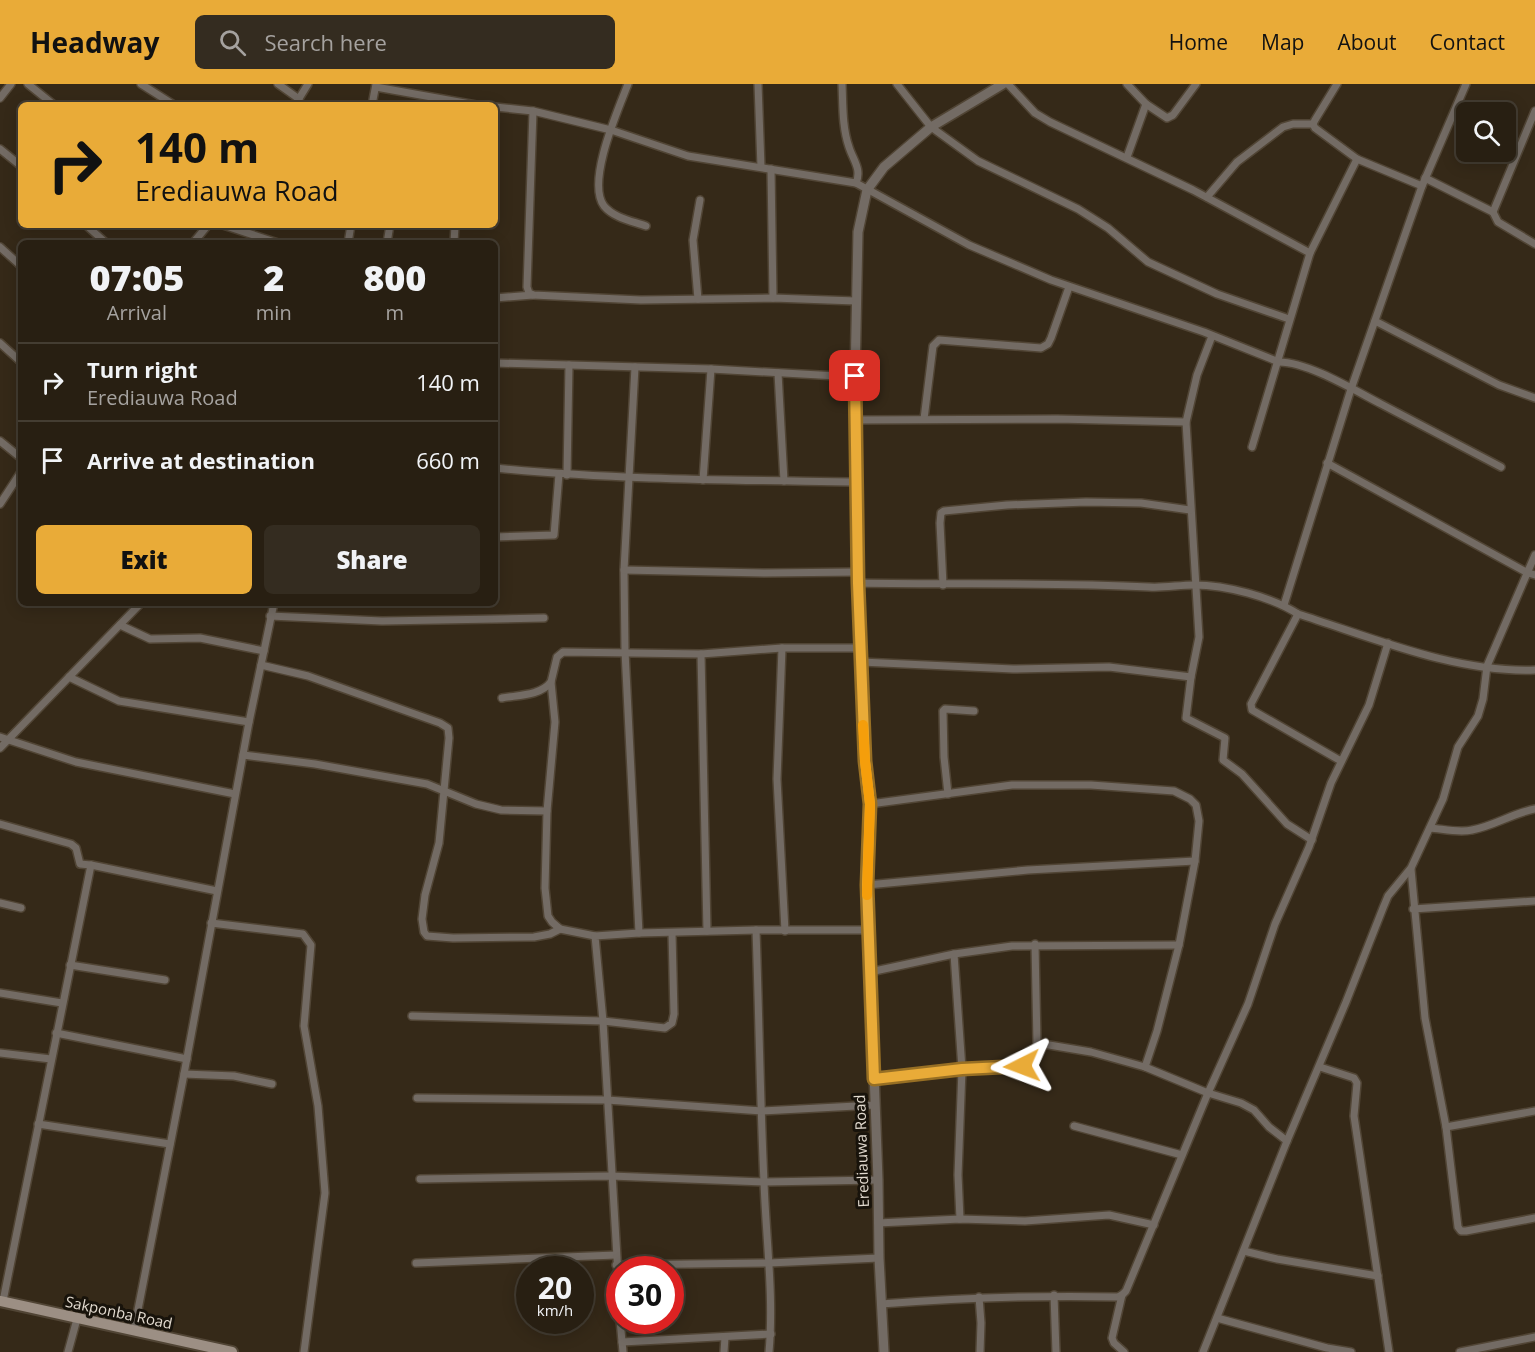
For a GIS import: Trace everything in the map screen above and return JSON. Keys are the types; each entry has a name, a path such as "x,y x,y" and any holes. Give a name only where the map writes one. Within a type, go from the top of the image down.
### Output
{"main road":[{"name":"Sakponba Road","path":"2,1301 232,1352"}],"street":[{"path":"0,98 11,84"},
{"path":"28,84 50,102"},
{"path":"141,84 169,102"},
{"path":"278,84 297,102 308,84"},
{"path":"628,84 600,168 599,195 604,205 615,215 646,226"},
{"path":"758,84 761,167"},
{"path":"842,84 844,124 848,145 858,168 859,176 856,183"},
{"path":"897,84 931,127 978,161 1078,209 1108,228 1148,262 1217,294 1289,319"},
{"name":"Erediauwa Road","path":"884,1352 868,930 870,804 865,761 858,583 855,376 858,232 867,190 885,167 931,127 990,86 1003,84"},
{"path":"1008,84 1035,113 1050,122 1207,197 1310,253"},
{"path":"1127,84 1146,104 1167,118 1187,99 1196,84"},
{"path":"1313,124 1337,84"},
{"path":"1284,604 1351,389 1422,186 1466,84"},
{"path":"373,102 376,85 450,102"},
{"path":"1127,158 1146,104"},
{"path":"498,107 532,111 611,130 688,156 856,183 969,244 1069,286 1279,362 1305,367 1501,467"},
{"path":"532,111 526,287 533,295"},
{"path":"1493,212 1535,111"},
{"path":"1207,197 1237,162 1283,127 1293,124 1313,124 1357,159 1422,186"},
{"path":"0,149 18,164"},
{"path":"1252,447 1310,253 1357,159"},
{"path":"771,169 773,298"},
{"path":"1425,178 1493,212 1497,222 1535,244"},
{"path":"698,299 693,240 700,200"},
{"path":"90,228 103,240"},
{"path":"196,240 206,228"},
{"path":"232,228 266,240"},
{"path":"0,248 18,263"},
{"path":"924,419 933,346 939,340 1041,348 1048,344 1051,338 1069,286"},
{"path":"498,298 533,295 641,300 773,298 856,301"},
{"path":"1375,321 1499,385 1535,398"},
{"path":"1212,336 1197,375 1185,422 1199,637 1186,718 1225,738 1223,760 1242,774 1287,824 1312,840"},
{"path":"0,343 18,359"},
{"path":"498,363 855,376"},
{"path":"498,537 554,535 563,475 569,365"},
{"path":"635,367 624,570 625,651 639,933"},
{"path":"703,480 711,369"},
{"path":"778,373 784,481"},
{"path":"855,420 1057,418 1185,422"},
{"path":"0,441 18,456"},
{"path":"1327,463 1532,574"},
{"path":"498,468 563,475 856,482"},
{"path":"0,504 18,477"},
{"path":"943,585 940,523 941,513 944,511 1007,505 1086,502 1141,503 1190,510"},
{"path":"1203,1352 1388,896 1411,868 1443,799 1458,747 1479,716 1484,699 1487,666 1532,574 1535,555"},
{"path":"624,570 858,572"},
{"path":"858,583 1104,584 1152,587 1197,585 1247,592 1284,604 1298,614 1443,659 1505,671 1535,670"},
{"path":"0,748 3,739 69,677 138,606"},
{"path":"134,1330 273,606"},
{"path":"1298,614 1251,704 1252,710 1255,714 1341,761"},
{"path":"270,616 382,621 544,618"},
{"path":"120,625 150,639 200,638 264,651"},
{"path":"881,1304 979,1297 1054,1295 1118,1297 1126,1291 1208,1093 1248,1004 1275,924 1312,840 1331,783 1369,705 1388,643"},
{"path":"782,648 777,779 785,931"},
{"path":"861,648 782,648 701,654 625,651 563,652 557,657 551,682 555,722 545,888 548,916 552,922 560,928 594,936 707,931 868,930"},
{"path":"701,654 707,931"},
{"path":"861,662 1013,669 1109,667 1191,677"},
{"path":"261,665 308,676 448,728 439,843 422,919 424,932 428,936 534,937 550,934 560,928"},
{"path":"69,677 119,701 249,722"},
{"path":"502,698 538,692 551,682"},
{"path":"948,794 944,758 943,711 974,711"},
{"path":"3,739 76,762 236,794"},
{"path":"243,755 315,764 427,784 476,804 501,810 548,811"},
{"path":"870,804 1012,785 1091,785 1174,791 1190,799 1196,805 1199,820 1195,861 1179,945 1157,1031 1145,1067"},
{"path":"1430,828 1475,830 1508,816 1535,809"},
{"path":"0,824 70,844 76,848 80,864 217,891"},
{"path":"867,885 1029,870 1195,861"},
{"path":"2,1301 91,865"},
{"path":"1411,868 1413,909 1425,1018 1446,1127 1458,1227 1461,1231 1466,1231 1535,1218"},
{"path":"1413,909 1535,901"},
{"path":"0,903 21,908"},
{"path":"211,923 303,934 311,945 304,1026 318,1107 326,1193 304,1352"},
{"path":"756,930 764,1182 769,1263 770,1352"},
{"path":"412,1016 603,1021 665,1028 672,1023 674,1014 672,933"},
{"path":"416,1263 616,1255 603,1021 594,936"},
{"path":"870,972 954,954 1035,944 1179,945"},
{"path":"874,1079 1032,1064 1037,1043 1035,944"},
{"path":"954,954 962,1069 958,1175 960,1219"},
{"path":"70,965 165,980"},
{"path":"0,993 62,1003"},
{"path":"56,1033 187,1059"},
{"path":"1037,1043 1090,1052 1145,1067 1208,1093 1241,1103 1254,1110 1269,1127 1287,1141"},
{"path":"0,1053 51,1059"},
{"path":"1320,1067 1354,1078 1357,1083 1354,1116 1389,1352"},
{"path":"184,1074 234,1076 272,1084"},
{"path":"417,1098 607,1100 762,1111 875,1106"},
{"path":"1446,1127 1535,1111"},
{"path":"38,1124 170,1144"},
{"path":"1074,1126 1182,1155"},
{"path":"420,1179 611,1176 764,1182 878,1180"},
{"path":"878,1223 960,1219 1025,1221 1110,1215 1154,1225"},
{"path":"1244,1251 1377,1276"},
{"path":"684,1264 879,1258"},
{"path":"1054,1295 1056,1352"},
{"path":"1122,1295 1112,1338 1117,1347 1124,1352"},
{"path":"979,1297 980,1352"},
{"path":"1217,1318 1327,1348 1351,1352"},
{"path":"68,1352 77,1319"},
{"path":"621,1334 623,1352"},
{"path":"622,1342 771,1334"},
{"path":"724,1352 725,1336"},
{"path":"1460,1352 1535,1337"}],"slow traffic":[{"path":"863,725 870,804 867,895"}],"route":[{"path":"855,376 858,583 865,761 870,804 867,885 874,1079 962,1069 1022,1066"}]}
